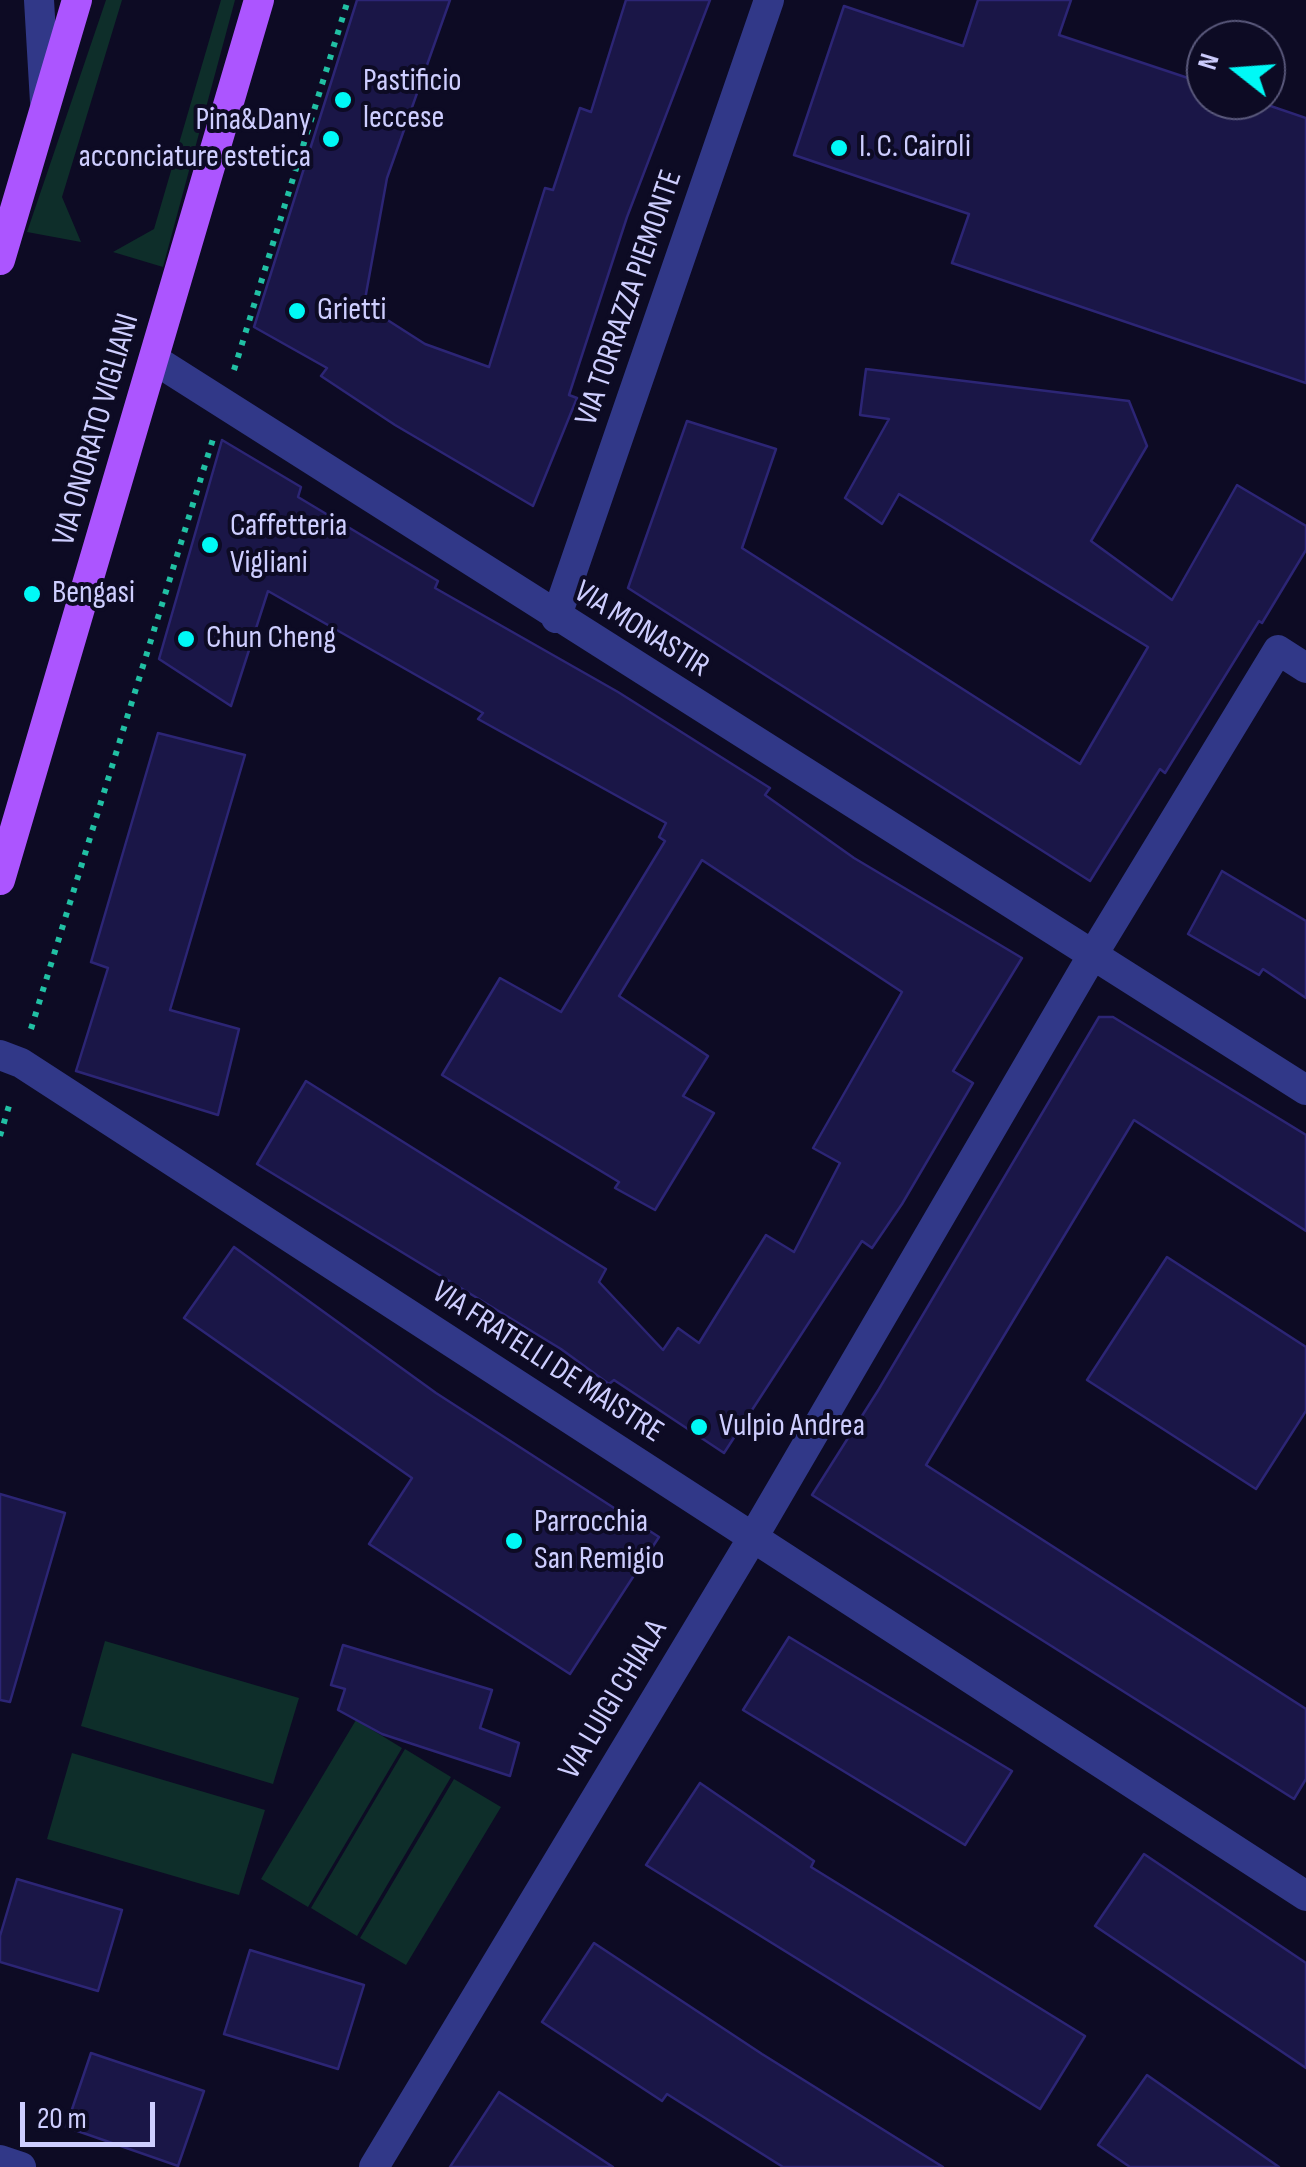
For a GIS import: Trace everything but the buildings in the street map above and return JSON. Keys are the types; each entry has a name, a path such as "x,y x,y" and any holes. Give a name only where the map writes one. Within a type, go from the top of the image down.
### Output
{"main road":[{"path":"0,260 76,0"},
{"name":"VIA ONORATO VIGLIANI","path":"0,880 259,0"}],"street":[{"path":"39,0 45,102"},
{"name":"VIA TORRAZZA PIEMONTE","path":"556,618 769,0"},
{"name":"VIA MONASTIR","path":"155,360 225,400 556,618 1306,1090"},
{"path":"1092,956 1278,650 1306,668"},
{"name":"VIA LUIGI CHIALA","path":"374,2167 752,1539 1092,956"},
{"name":"VIA FRATELLI DE MAISTRE","path":"10,1059 1306,1896"},
{"path":"0,2160 21,2167"}],"path":[{"path":"0,1136 10,1059 225,400 348,0"}],"green space":[{"path":"106,0 122,0 62,197 81,242 27,232"},
{"path":"221,0 235,0 163,267 113,252 154,229"},
{"path":"105,1641 299,1698 273,1784 81,1726"},
{"path":"356,1720 402,1748 308,1907 261,1879"},
{"path":"405,1749 451,1777 357,1936 311,1908"},
{"path":"72,1753 265,1810 239,1895 47,1839"},
{"path":"454,1779 501,1807 406,1965 360,1938"}],"place":[{"name":"Pastificio leccese","path":"343,100"},
{"name":"Pina&Dany acconciature estetica","path":"331,139"},
{"name":"I. C. Cairoli","path":"839,148"},
{"name":"Grietti","path":"297,311"},
{"name":"Caffetteria Vigliani","path":"210,545"},
{"name":"Bengasi","path":"32,594"},
{"name":"Chun Cheng","path":"186,639"},
{"name":"Vulpio Andrea","path":"699,1427"},
{"name":"Parrocchia San Remigio","path":"514,1541"}]}
